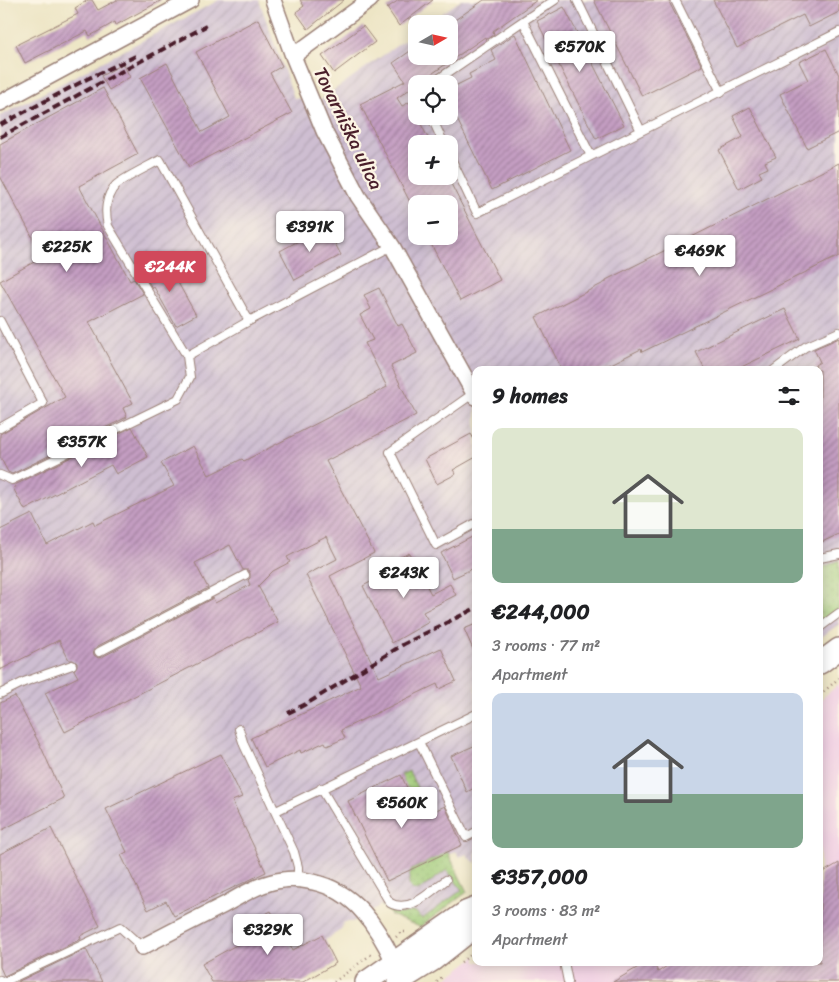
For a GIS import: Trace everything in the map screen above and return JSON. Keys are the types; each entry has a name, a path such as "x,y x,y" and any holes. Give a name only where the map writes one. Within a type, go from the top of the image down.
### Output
{"main road":[{"path":"823,661 839,648"},
{"path":"400,978 466,912 472,910"},
{"path":"366,982 400,978 433,960 472,929"}],"street":[{"path":"0,103 191,0"},
{"path":"292,56 370,0"},
{"name":"Tovarniška ulica","path":"277,2 292,56 324,131 358,196 392,246 472,390"},
{"path":"142,947 261,886 282,880 298,879 328,887 352,900 363,910 379,933 400,978"}],"lane":[{"path":"444,75 555,0"},
{"path":"577,0 641,131"},
{"path":"675,0 720,92"},
{"path":"523,21 592,156"},
{"path":"458,173 477,213 839,32"},
{"path":"0,475 12,480 178,399 190,377 187,356 108,226 105,214 108,200 115,186 160,160 249,321"},
{"path":"187,356 249,321 392,246"},
{"path":"0,320 43,403 0,428"},
{"path":"780,366 805,347 839,332"},
{"path":"472,397 390,452 436,544 472,525"},
{"path":"823,557 839,554"},
{"path":"99,652 245,575"},
{"path":"823,625 839,613"},
{"path":"0,694 24,682 72,665"},
{"path":"276,811 472,716"},
{"path":"239,729 244,745 294,852 298,867 298,879"},
{"path":"419,742 466,837 472,834"},
{"path":"321,788 390,903 400,906 412,904 446,880"},
{"path":"0,980 4,982 120,927 142,947"},
{"path":"565,966 568,982"}],"path":[{"path":"823,692 839,678"},
{"path":"334,982 374,952"},
{"path":"344,975 348,982"}],"shaded area":[{"path":"219,0 259,0 294,98 320,100 408,38 408,65 458,65 458,15 440,15 461,0 839,0 839,624 823,636 823,366 472,366 472,860 467,854 459,857 456,851 449,854 467,892 420,927 391,915 381,905 353,922 343,922 341,930 325,940 336,963 303,982 0,982 0,116"},
{"path":"839,684 839,982 442,982 472,959 472,966 823,966 823,697"}],"green space":[{"path":"839,560 839,609 823,621 823,568"},
{"path":"409,771 467,892 420,927 391,915 381,905 396,913 415,911 422,919 462,890 447,870 418,891 411,889 409,880 411,870 439,856 401,775"}],"building":[{"path":"88,0 92,0 98,10 117,0 162,0 116,25 115,22 90,36 87,31 25,63 16,45 78,14 75,8"},
{"path":"300,0 344,0 308,29 296,12 304,6"},
{"path":"399,0 433,0 413,15 408,15 408,19 399,26 387,8"},
{"path":"484,0 537,0 493,31 494,34 486,40 485,37 458,56 458,18"},
{"path":"594,0 668,0 702,66 642,96"},
{"path":"713,0 839,0 839,12 809,27 803,15 737,48"},
{"path":"564,7 624,125 596,139 537,21"},
{"path":"258,19 282,66 270,73 292,113 189,167 140,78 167,63 202,132 230,117 196,52"},
{"path":"363,26 375,42 334,73 322,56"},
{"path":"515,34 570,150 492,190 458,121 458,84 471,78 469,74 496,60 491,50"},
{"path":"826,49 839,75 839,132 807,148 780,94 808,80 799,62"},
{"path":"408,53 408,65 445,65 430,75 408,75 408,90 397,98 402,106 408,103 408,125 422,125 426,135 408,135 408,185 452,185 457,195 408,195 408,198 360,104 405,81 393,63"},
{"path":"123,64 130,77 109,90 101,76"},
{"path":"103,88 138,154 79,186 130,281 134,279 143,294 89,322 133,403 123,408 127,417 12,474 8,472 0,457 0,434 65,397 0,281 43,257 0,176 0,144"},
{"path":"750,107 776,157 765,162 768,168 759,172 762,177 739,189 719,150 743,137 733,116"},
{"path":"839,163 839,256 642,352 641,349 607,366 560,366 536,317 606,282 606,280"},
{"path":"458,198 500,280 460,301 432,245 458,245"},
{"path":"326,226 341,255 295,280 280,251"},
{"path":"166,261 196,315 176,326 154,287 152,288 143,273"},
{"path":"379,288 398,326 402,324 417,353 391,366 416,415 326,461 374,553 330,576 379,677 441,648 456,681 439,689 437,684 341,730 345,738 327,746 325,742 301,753 300,750 265,767 251,738 361,686 306,575 337,559 326,537 287,557 290,562 273,571 258,586 278,622 65,732 45,693 78,677 74,670 77,663 69,660 59,640 0,670 0,530 32,514 47,545 93,521 95,525 174,486 161,463 193,446 209,475 242,459 244,461 387,387 365,343 373,340 360,315 371,309 364,295","holes":["230,545 243,570 248,570 250,573 248,580 250,585 215,603 213,598 102,657 98,658 94,655 93,651 96,647 208,588 195,563"]},
{"path":"785,309 800,339 743,366 703,366 696,352"},
{"path":"839,338 839,534 823,542 823,366 815,366 820,362 814,349"},
{"path":"132,427 148,457 116,474 111,465 25,510 13,488 16,487 15,485"},
{"path":"471,434 472,436 472,459 453,470 456,474 437,484 425,459"},
{"path":"472,537 472,569 453,578 441,553"},
{"path":"409,553 431,594 450,584 456,595 423,612 429,622 392,643 363,586 401,566 397,559"},
{"path":"472,626 472,647 464,629"},
{"path":"15,696 64,798 0,831 0,703"},
{"path":"472,747 472,789 467,792 451,756"},
{"path":"221,754 242,797 232,801 266,872 174,916 166,901 148,910 121,855 127,852 106,809"},
{"path":"401,775 421,817 445,806 462,845 387,881 348,801"},
{"path":"51,828 100,926 80,936 81,939 4,976 0,967 0,854"},
{"path":"839,863 839,982 613,982 640,966 655,966 658,972 667,966 823,966 823,872"},
{"path":"271,911 293,950 322,935 336,963 303,982 212,982 202,964 238,944 232,932"},
{"path":"86,949 102,982 17,982"}],"railway":[{"path":"0,137 206,26"},
{"path":"0,125 87,79 138,55"},
{"path":"288,713 308,703 404,644 472,610"}]}
